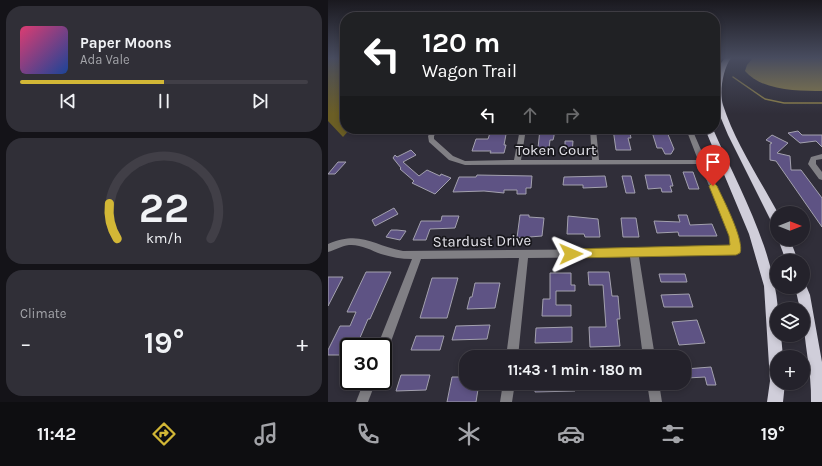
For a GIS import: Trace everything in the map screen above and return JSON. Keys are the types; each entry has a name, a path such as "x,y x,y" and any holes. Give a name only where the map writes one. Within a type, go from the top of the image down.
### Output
{"main road":[{"path":"720,104 732,135 770,208"},
{"path":"711,134 754,234 770,286 775,350"},
{"path":"804,294 819,389 819,402"},
{"path":"775,402 776,390"}],"street":[{"name":"Token Court","path":"432,134 431,140 451,158 465,163 703,162"},
{"path":"517,163 522,134"},
{"path":"593,134 596,162"},
{"path":"691,134 703,162"},
{"path":"822,156 813,160 812,164 822,178"},
{"name":"Stardust Drive","path":"328,248 349,241 360,241 388,253 403,255 634,253 736,250 734,236 703,162"},
{"path":"634,253 649,350"},
{"path":"513,350 524,254"},
{"path":"386,338 418,255"},
{"path":"362,402 367,390"},
{"path":"506,402 508,390"},
{"path":"654,390 656,402"}],"shaded area":[{"path":"328,77 340,77 340,134 328,121"},
{"path":"751,77 822,77 822,91 802,91 781,88 761,83"}],"building":[{"path":"798,131 802,135 822,135 822,147 816,141 800,143 788,133"},
{"path":"490,134 506,134 504,153 472,151 476,139 488,139"},
{"path":"539,134 554,134 553,140 550,140 549,148 538,148"},
{"path":"614,134 630,134 631,138 628,138 631,150 616,150"},
{"path":"653,134 668,134 674,149 671,154 665,154 662,148 657,148"},
{"path":"772,135 788,143 777,153 790,156 791,170 801,170 822,198 822,227 810,210 810,206 807,206 776,161 770,160 770,144 772,143 766,140"},
{"path":"565,141 573,141 572,154 565,154"},
{"path":"411,150 416,155 403,162 419,176 427,170 440,176 441,174 451,178 435,194 412,183 414,181 400,169 401,168 393,158 395,155 397,157"},
{"path":"338,162 346,162 335,174 328,174"},
{"path":"683,172 693,172 699,189 689,189"},
{"path":"477,175 532,176 531,188 526,188 526,194 517,194 517,190 504,190 504,193 484,191 453,192 459,177 476,177"},
{"path":"645,175 670,175 673,186 670,186 672,192 662,192 661,188 648,189"},
{"path":"605,176 607,187 583,188 583,185 563,185 564,177"},
{"path":"622,176 631,176 635,193 626,193"},
{"path":"394,208 398,214 375,226 372,220"},
{"path":"520,215 544,218 542,236 517,238"},
{"path":"678,215 687,215 690,225 712,224 717,236 679,236 678,232 657,233 654,221 680,222"},
{"path":"442,216 459,216 455,228 430,229 426,240 413,240 421,221 441,221"},
{"path":"568,216 598,219 600,237 585,237 584,234 567,234"},
{"path":"621,218 636,218 639,237 623,237"},
{"path":"391,230 406,231 400,240 386,237"},
{"path":"366,272 391,272 360,338 340,338 340,355 328,355 328,350 340,326 350,326 356,312 347,312"},
{"path":"588,272 609,272 612,296 618,296 620,319 617,319 620,346 590,347 589,327 606,327 603,285 589,285"},
{"path":"550,273 571,273 571,285 575,285 575,291 556,291 556,305 571,305 571,316 542,316 543,299 550,299"},
{"path":"659,274 685,274 687,282 661,282"},
{"path":"328,277 343,277 328,306"},
{"path":"432,278 458,278 447,318 420,318"},
{"path":"475,283 500,283 495,308 467,309 470,297 472,297"},
{"path":"689,294 693,307 664,307 661,295"},
{"path":"697,320 705,343 679,345 672,322"},
{"path":"490,325 487,339 452,340 456,326"},
{"path":"572,327 572,342 535,343 536,328"},
{"path":"416,336 444,336 440,350 411,350"},
{"path":"711,367 716,385 707,385 705,377 691,378 691,369"},
{"path":"401,375 430,375 426,390 396,391"},
{"path":"452,377 459,377 459,390 478,390 476,402 447,402"},
{"path":"535,390 575,390 575,391 535,392"}],"waterway":[{"path":"733,77 765,99 784,103 822,103"}],"route":[{"path":"571,254 736,250 734,236 713,186"}]}
